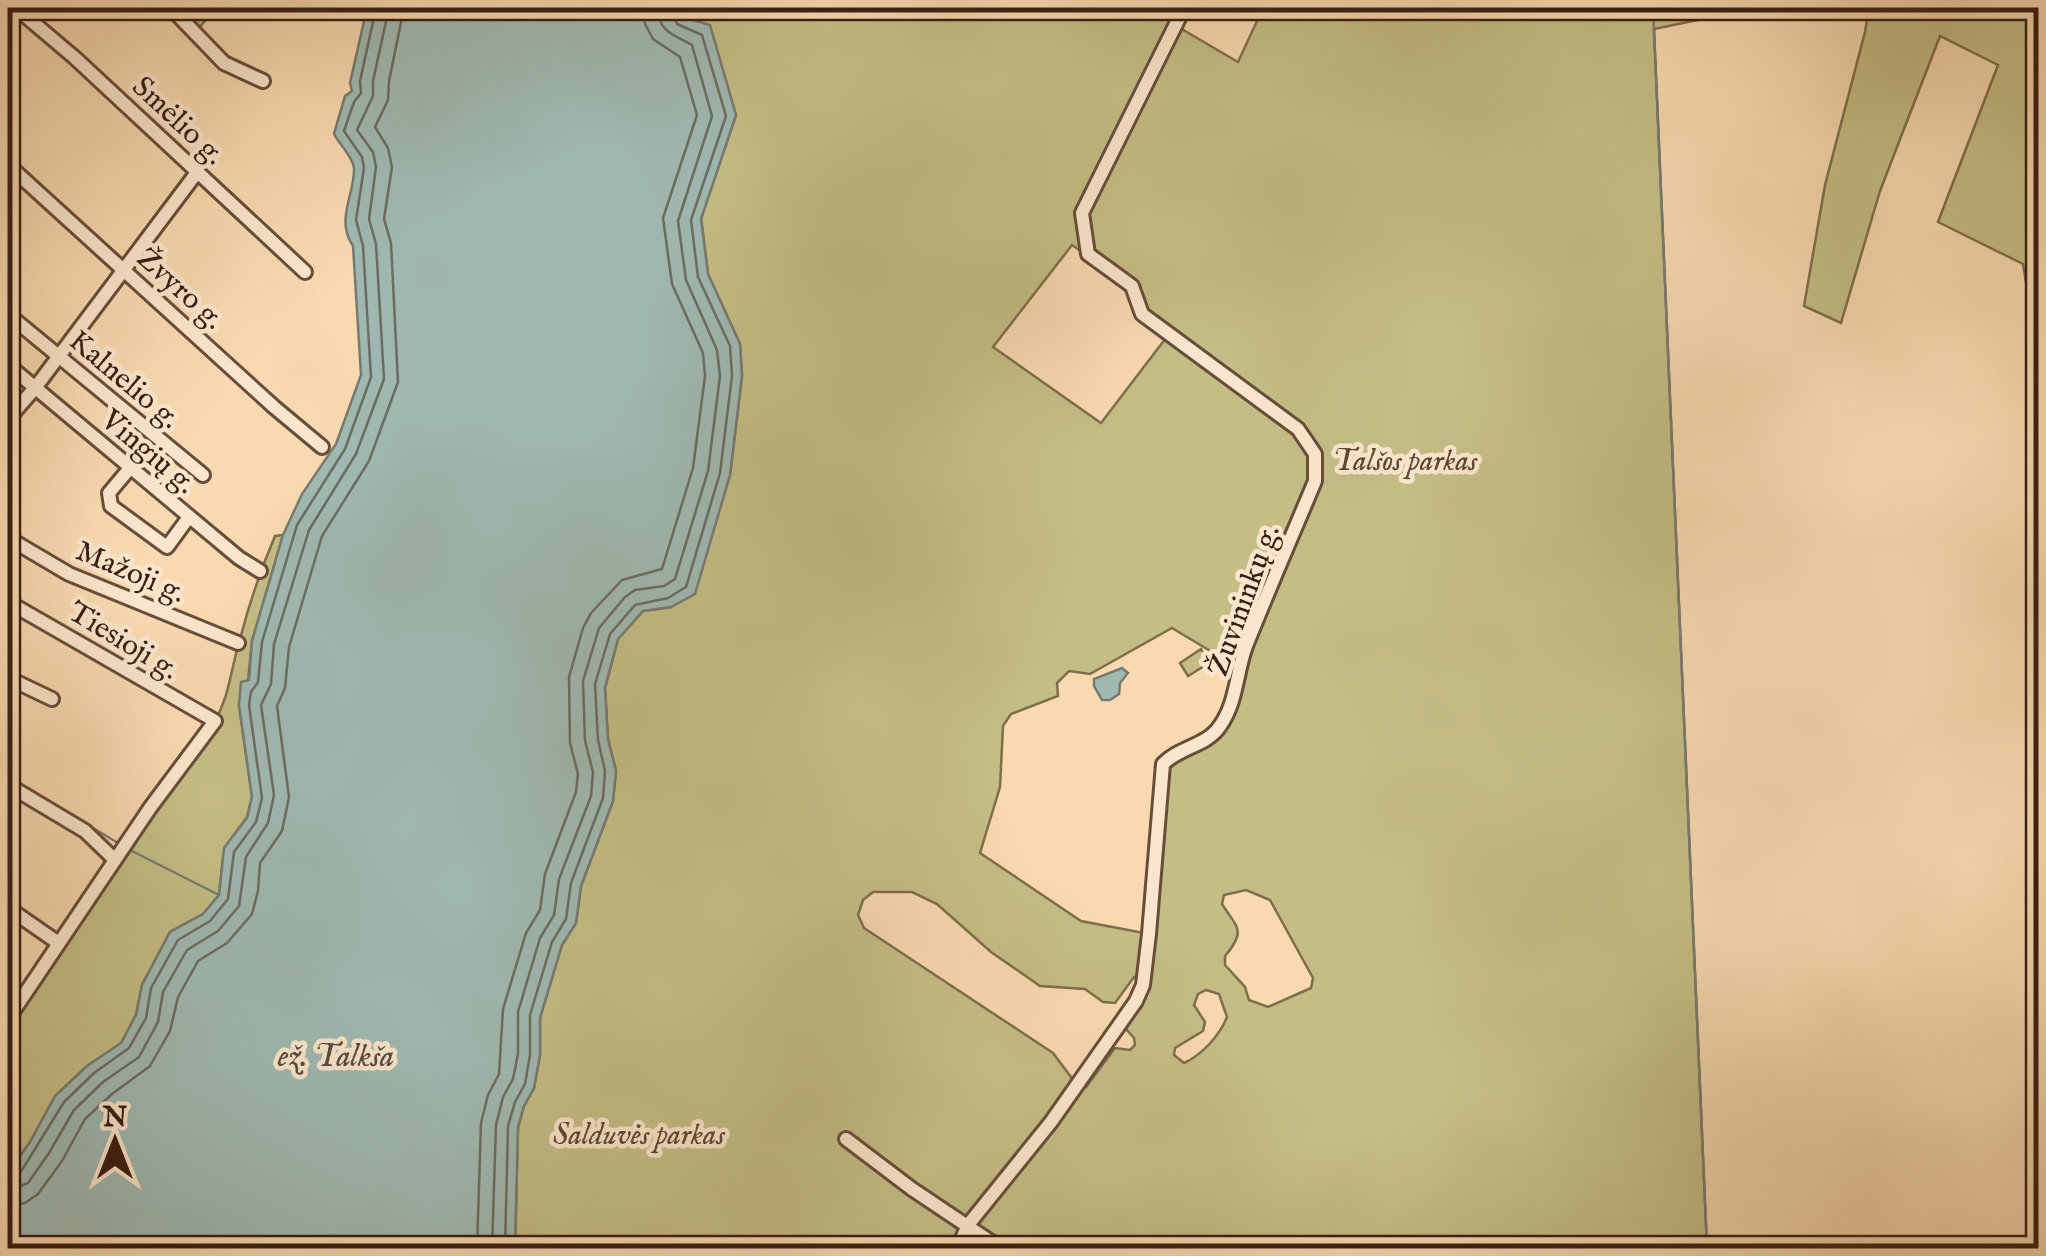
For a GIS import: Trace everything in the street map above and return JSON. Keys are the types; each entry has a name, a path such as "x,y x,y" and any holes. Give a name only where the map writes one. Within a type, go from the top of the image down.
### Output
{"street":[{"name":"Smėlio g.","path":"16,8 305,272"},
{"path":"171,8 224,63 263,80"},
{"name":"Žuvininkų g.","path":"958,1248 968,1226 1051,1122 1136,1001 1143,985 1149,934 1163,764 1182,748 1214,733 1222,723 1236,692 1244,652 1315,481 1315,454 1298,429 1142,314 1132,286 1088,254 1082,213 1184,8"},
{"name":"Žvyro g.","path":"8,165 322,446"},
{"path":"8,418 35,388 198,171"},
{"name":"Kalnelio g.","path":"16,322 202,475"},
{"name":"Vingių g.","path":"8,365 238,558 260,571"},
{"path":"130,468 109,493 111,506 167,546 189,517"},
{"name":"Mažoji g.","path":"8,538 69,574 238,643"},
{"name":"Tiesioji g.","path":"8,602 215,721 115,860"},
{"path":"8,678 52,699"},
{"path":"8,785 84,831 115,860 8,1019"},
{"path":"8,908 57,942"},
{"path":"8,988 22,998"},
{"path":"846,1139 1000,1248"}],"green space":[{"path":"171,8 217,8 195,32"},
{"name":"Talšos parkas","path":"678,8 1189,8 1180,28 1238,62 1263,8 1756,8 1654,29 1707,1248 515,1248 518,1127 534,1088 540,1055 540,1018 562,945 576,923 581,886 613,801 616,771 608,739 605,688 618,639 643,611 671,607 714,522 730,475 742,376 740,344 708,274 701,218 736,115","holes":["1072,245 1131,286 1142,314 1169,334 1101,423 993,347","1172,628 1242,670 1214,733 1163,764 1149,934 1081,921 980,853 1000,787 1003,726 1011,714 1058,696 1057,683 1069,671 1090,674","1246,890 1270,900 1313,978 1311,988 1268,1007 1249,1000 1245,987 1225,965 1225,956 1238,934 1222,904 1224,895","873,892 912,892 937,904 991,952 1040,986 1085,989 1103,1002 1115,1003 1134,977 1147,986 1126,1029 1135,1045 1130,1050 1115,1048 1086,1087 1071,1077 1053,1053 864,928 858,915 863,900","1206,990 1219,994 1227,1017 1210,1044 1184,1063 1174,1055 1175,1048 1203,1031 1205,1022 1194,1005 1198,994"]},
{"path":"1869,8 2038,8 2038,355 2023,264 1938,222 1998,65 1940,36 1880,191 1841,323 1804,306 1825,185"},
{"path":"283,535 252,641 248,681 239,705 252,797 247,817 228,843 219,895 203,914 170,932 142,985 136,1015 121,1044 87,1066 56,1096 8,1173 8,1019 215,721 260,574 275,536"},
{"path":"1201,649 1209,663 1188,676 1180,663"}],"water":[{"name":"ež. Talkša","path":"367,8 678,8 683,17 710,25 736,115 701,219 708,274 740,344 742,376 730,475 695,594 671,607 643,611 618,639 605,688 608,739 616,771 613,801 581,886 576,923 562,945 540,1018 540,1055 534,1088 518,1127 515,1248 8,1248 8,1173 55,1096 87,1066 121,1043 136,1015 142,985 170,932 203,914 219,895 224,848 247,818 252,797 239,705 241,682 249,680 252,641 283,535 302,494 336,444 361,375 353,246 346,226 354,168 334,134 345,96 352,91 350,83"},
{"path":"1122,668 1128,673 1120,683 1119,694 1102,700 1094,679"}],"waterway":[{"path":"1653,8 1707,1248"},
{"path":"8,776 36,793"},
{"path":"43,798 118,843"},
{"path":"130,850 219,895"}],"park label":[{"name":"Salduvės parkas","path":"639,1134"}]}
